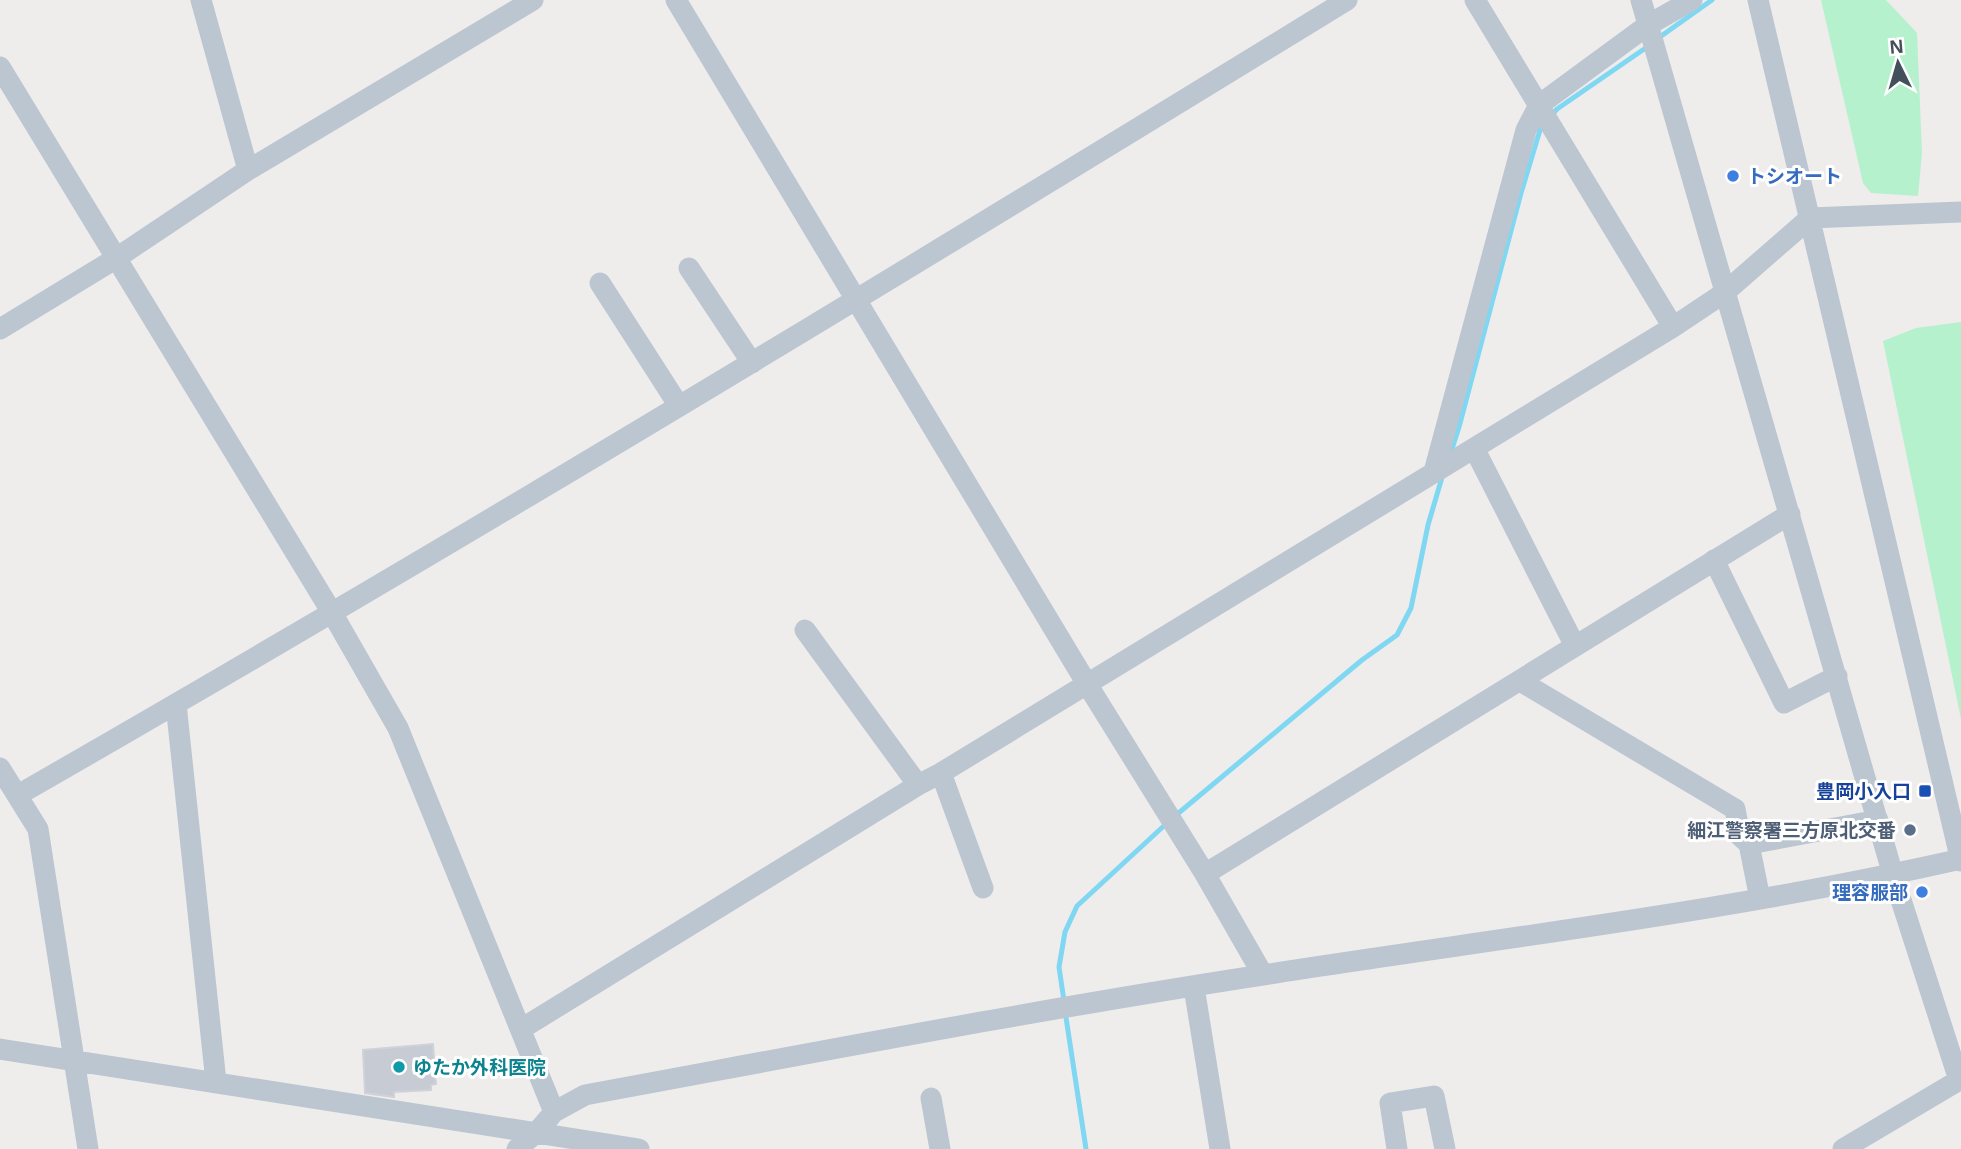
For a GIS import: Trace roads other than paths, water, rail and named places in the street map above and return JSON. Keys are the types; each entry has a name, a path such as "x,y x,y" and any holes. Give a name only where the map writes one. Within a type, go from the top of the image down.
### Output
{"street":[{"path":"201,0 248,170"},
{"path":"0,329 115,259 248,170 533,0"},
{"path":"676,0 1087,684 1205,874 1263,975"},
{"path":"18,796 856,301 1347,0"},
{"path":"1475,0 1674,327"},
{"path":"1641,0 1878,820 1960,1079 1843,1149"},
{"path":"1437,470 1526,130 1541,108 1649,28 1692,0"},
{"path":"517,1149 537,1132 554,1112 585,1095 1065,1006 1760,899 1961,860 1758,0"},
{"path":"0,67 331,611 398,729 554,1112"},
{"path":"521,1029 1674,327 1724,293 1810,218 1961,212"},
{"path":"689,268 752,363"},
{"path":"600,283 679,406"},
{"path":"1467,452 1575,646"},
{"path":"1205,874 1790,514"},
{"path":"1714,560 1784,704 1837,676"},
{"path":"806,630 918,785"},
{"path":"1520,681 1735,810 1740,836 1749,844 1760,899"},
{"path":"176,704 216,1082"},
{"path":"0,768 38,829 88,1149"},
{"path":"941,773 983,888"},
{"path":"1749,844 1878,820"},
{"path":"1194,987 1220,1149"},
{"path":"0,1049 639,1149"},
{"path":"1397,1149 1390,1103 1434,1096 1445,1149"},
{"path":"931,1098 940,1149"}],"waterway":[{"path":"1657,39 1712,0"},
{"path":"1550,117 1557,109 1650,45"},
{"path":"1450,455 1521,193 1540,130 1544,125"},
{"path":"1175,816 1362,660 1397,635 1411,608 1428,525 1443,474"},
{"path":"1064,1001 1059,967 1065,932 1077,906 1167,823"},
{"path":"1065,1011 1086,1149"}],"place":[{"name":"トシオート","path":"1733,176"},
{"name":"豊岡小入口","path":"1925,791"},
{"name":"細江警察署三方原北交番","path":"1910,830"},
{"name":"理容服部","path":"1922,892"},
{"name":"ゆたか外科医院","path":"399,1067"}]}
